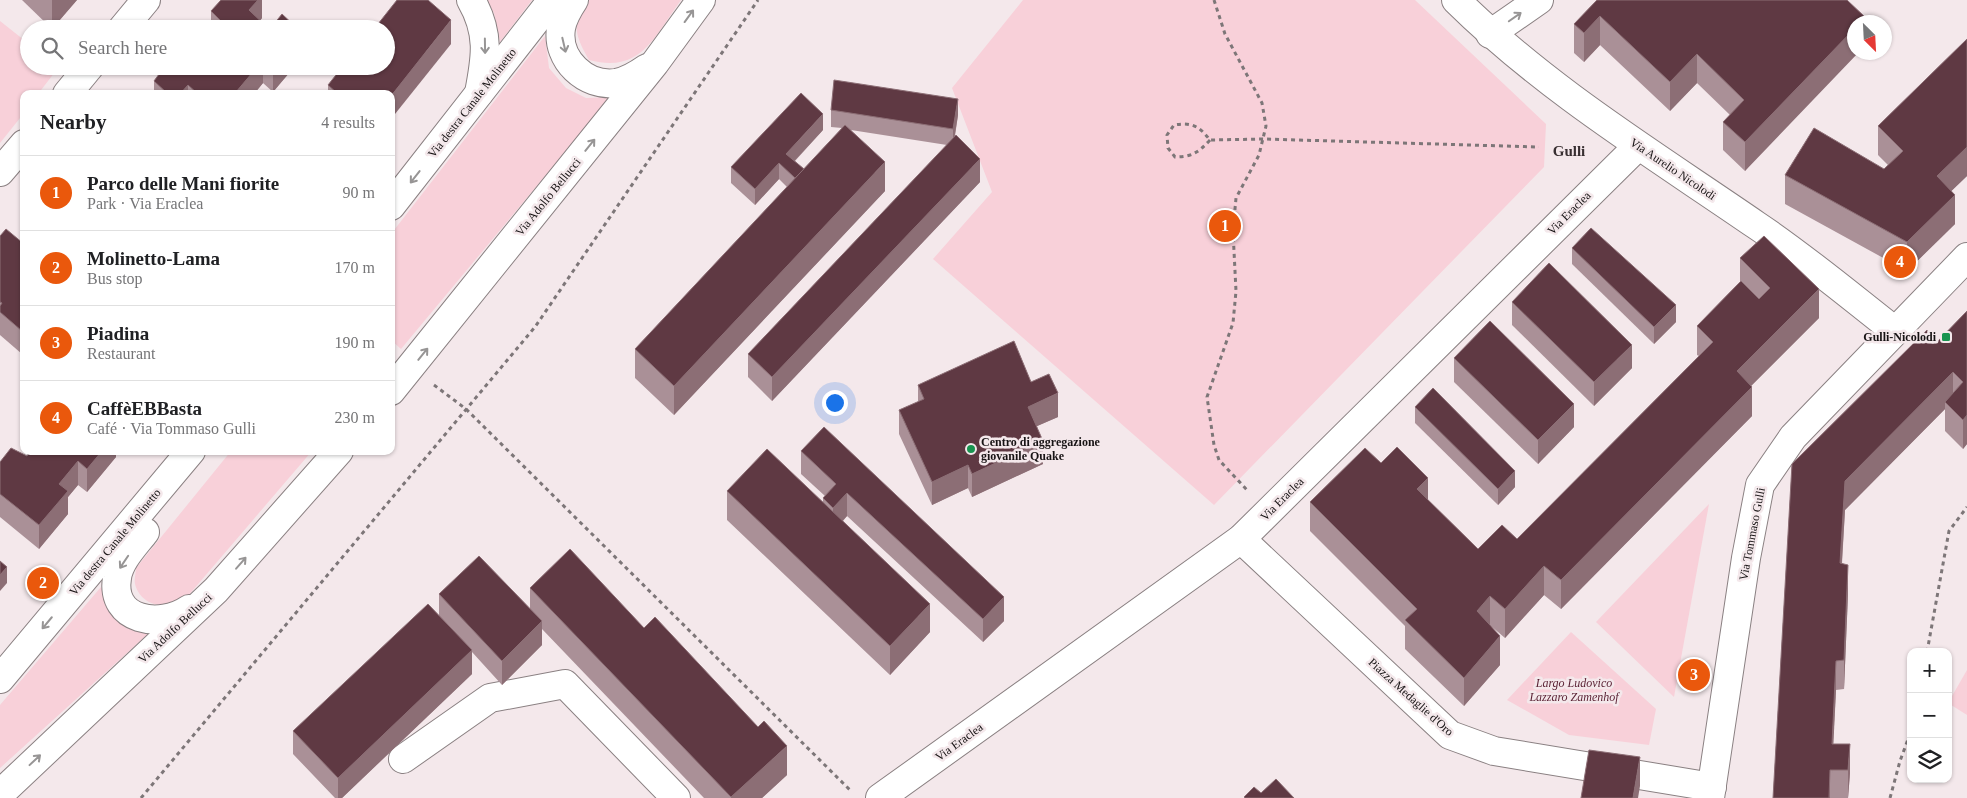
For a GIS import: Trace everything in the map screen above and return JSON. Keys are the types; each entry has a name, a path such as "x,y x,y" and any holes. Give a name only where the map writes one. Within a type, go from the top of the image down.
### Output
{"street":[{"path":"129,20 146,0"},
{"path":"472,0 485,33 487,48 478,97"},
{"name":"Via destra Canale Molinetto","path":"395,201 552,0"},
{"path":"574,0 565,14 561,30 563,46 568,60 586,78 599,83 617,83 630,79 655,64"},
{"name":"Via Adolfo Bellucci","path":"395,387 412,368 655,64 701,0"},
{"name":"Via Aurelio Nicolodi","path":"1456,0 1490,34 1575,102 1758,226 1895,331"},
{"path":"1490,34 1539,0"},
{"path":"69,90 82,75"},
{"name":"Via Eraclea","path":"880,798 1242,539 1638,146"},
{"path":"0,172 20,149"},
{"name":"Via Tommaso Gulli","path":"1711,792 1746,558 1760,486 1793,437 1967,257"},
{"name":"Via destra Canale Molinetto","path":"0,679 188,455"},
{"path":"200,455 180,487 119,568 117,586 118,594 127,609 150,621 169,619 180,615 216,590"},
{"name":"Via Adolfo Bellucci","path":"0,794 216,590 335,455"},
{"name":"Piazza Medaglie d'Oro","path":"1242,539 1450,735 1494,751 1711,792"},
{"path":"404,759 490,698 565,684 676,798"}],"path":[{"path":"141,798 535,327 758,0"},
{"path":"1214,0 1225,34 1262,103 1266,126 1259,155 1236,198 1233,231 1236,291 1233,323 1208,397 1214,445 1219,460 1269,512"},
{"path":"1210,140 1201,129 1188,122 1174,125 1167,135 1168,148 1175,157 1189,157 1200,151 1210,140 1263,139 1539,147"},
{"path":"412,368 466,409 858,798"},
{"path":"1928,648 1949,531 1967,507"},
{"path":"1890,798 1909,738"}],"green space":[{"path":"486,0 532,0 500,42 494,13"},
{"path":"587,0 681,0 654,39 644,49 634,57 622,62 607,63 589,60 578,37 578,16"},
{"path":"1023,0 1415,0 1546,124 1544,167 1214,505 933,259 992,192 952,88"},
{"path":"0,21 20,37 20,75 53,75 41,90 20,90 20,118 0,143"},
{"path":"545,36 549,68 566,88 586,98 611,97 401,349 395,344 395,229"},
{"path":"228,455 309,455 181,604 167,606 154,604 142,597 135,584 136,568"},
{"name":"Largo Ludovico Lazzaro Zamenhof","path":"1709,504 1674,697 1596,622"},
{"path":"101,587 107,601 126,628 148,634 0,768 0,705"},
{"name":"Largo Ludovico Lazzaro Zamenhof","path":"1571,632 1656,709 1649,745 1569,735 1507,700"},
{"path":"1967,670 1967,715 1952,706 1952,696"}],"building":[{"path":"221,0 258,0 249,10 260,20 220,20 211,11"},
{"path":"397,0 428,0 451,20 395,91 334,90 328,85 336,75 395,75 395,20 381,20"},
{"path":"1597,0 1847,0 1863,15 1847,15 1847,36 1745,142 1723,122 1744,100 1697,54 1670,82 1600,16 1584,33 1574,24"},
{"path":"282,14 288,20 277,20"},
{"path":"1967,39 1967,147 1937,176 1955,195 1907,242 1785,175 1814,128 1884,169 1903,151 1878,126"},
{"path":"158,75 250,75 238,90 194,90 188,85 184,90 164,90 154,81"},
{"path":"834,80 958,99 953,129 831,110"},
{"path":"801,93 823,114 786,154 804,169 795,178 779,163 755,189 731,167"},
{"path":"845,125 885,162 674,386 635,349"},
{"path":"956,135 980,159 772,377 748,354"},
{"path":"1591,228 1676,305 1654,327 1572,248"},
{"path":"6,229 20,241 20,329 0,312 2,303 0,302 0,236"},
{"path":"1764,236 1819,289 1737,371 1752,387 1561,580 1544,566 1505,609 1490,596 1477,611 1500,636 1464,678 1405,620 1417,609 1310,502 1365,448 1381,463 1397,447 1428,478 1417,489 1478,549 1502,525 1517,539 1713,342 1697,326 1741,281 1759,299 1770,288 1740,258"},
{"path":"1549,263 1632,345 1594,382 1512,302"},
{"path":"1967,311 1967,415 1963,420 1945,402 1963,382 1953,372 1845,481 1840,563 1848,565 1844,660 1836,661 1832,744 1850,744 1848,770 1830,770 1829,798 1773,798 1792,464 1927,330 1938,341"},
{"path":"1490,321 1574,404 1538,440 1454,358"},
{"name":"Centro di aggregazione giovanile Quake","path":"1014,341 1031,382 1049,374 1058,393 1028,407 1043,441 972,474 968,465 932,482 899,410 924,399 918,385"},
{"path":"1433,388 1515,471 1498,489 1415,407"},
{"path":"824,427 1004,597 983,619 847,493 833,508 823,498 836,484 801,451"},
{"path":"11,448 20,452 20,455 27,456 99,455 87,469 78,461 59,484 68,491 39,525 0,494 0,462"},
{"path":"767,449 930,604 890,646 727,491"},
{"path":"570,549 644,628 655,617 758,727 764,721 787,746 731,797 530,588"},
{"path":"479,556 542,621 502,661 439,594"},
{"path":"0,561 7,567 0,575"},
{"path":"428,604 472,650 338,778 293,731"},
{"path":"1589,750 1640,757 1633,798 1581,798"},
{"path":"1276,779 1294,798 1244,797 1254,787 1261,793"}],"place":[{"name":"Parco delle Mani fiorite","path":"1225,226"},
{"name":"CaffèEBBasta","path":"1900,262"},
{"name":"Gulli-Nicolodi","path":"1946,337"},
{"name":"Centro di aggregazione giovanile Quake","path":"971,449"},
{"name":"Molinetto-Lama","path":"43,583"},
{"name":"Piadina","path":"1694,675"}],"district":[{"name":"Gulli","path":"1569,151"}]}
